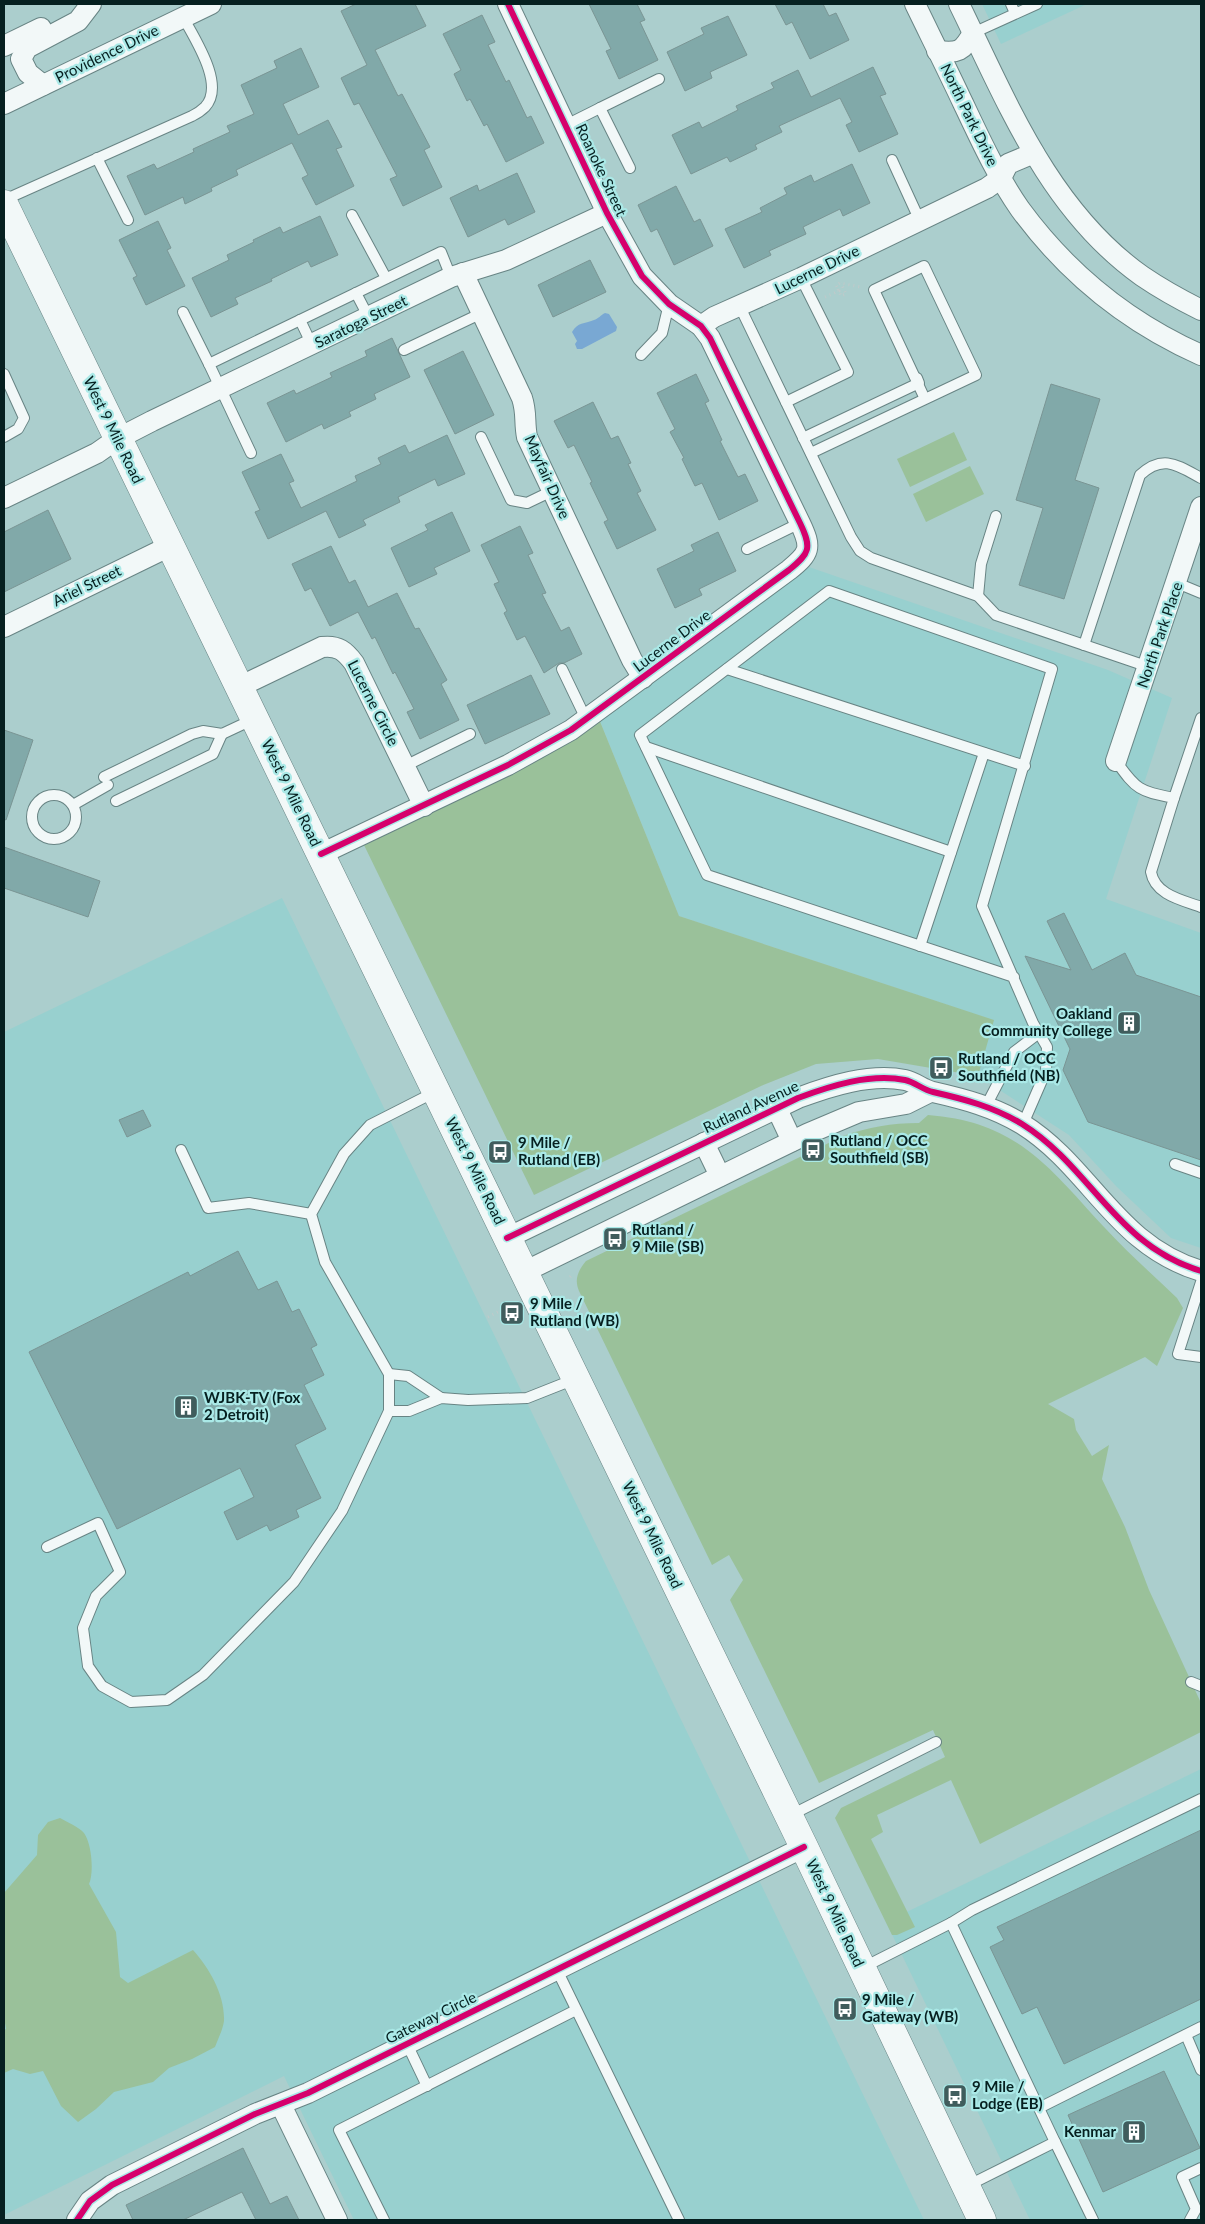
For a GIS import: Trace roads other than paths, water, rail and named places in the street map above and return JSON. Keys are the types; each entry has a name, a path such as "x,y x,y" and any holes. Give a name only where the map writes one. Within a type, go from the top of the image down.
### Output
{"main road":[{"name":"West 9 Mile Road","path":"4,204 789,1816 982,2220"}],"street":[{"path":"4,46 91,4"},
{"path":"43,85 28,73 21,59 27,48 78,21 91,4"},
{"name":"Providence Drive","path":"4,104 211,4"},
{"name":"Roanoke Street","path":"508,4 607,213 642,276 669,304 701,326"},
{"name":"North Park Drive","path":"915,4 1001,178 1041,236 1091,287 1121,310 1144,325 1201,355"},
{"path":"959,4 1034,153 1061,196 1116,255 1142,276 1171,295 1201,310"},
{"name":"North Park Drive","path":"938,51 954,53 965,47 973,33"},
{"name":"North Park Drive","path":"1001,178 1008,164 1034,153"},
{"name":"Lucerne Drive","path":"321,854 531,753 586,719 799,562 806,555 808,548 807,538 716,350 701,326 714,317 801,278 987,188 1001,178"},
{"name":"Saratoga Street","path":"117,439 457,275 506,260 607,213"},
{"name":"Mayfair Drive","path":"457,275 482,312 522,398 527,410 525,426 527,437 632,660 643,678"},
{"path":"4,498 97,453 117,439"},
{"name":"North Park Place","path":"1116,761 1201,507"},
{"name":"Ariel Street","path":"4,626 170,546"},
{"name":"Lucerne Circle","path":"239,687 322,647 333,646 346,652 354,663 424,806"},
{"name":"Rutland Avenue","path":"507,1238 776,1107 836,1085 873,1079 906,1080 930,1092 970,1100 986,1106 1023,1124 1065,1160 1140,1240 1173,1260 1201,1272"},
{"path":"524,1272 792,1141 859,1112 906,1104 930,1092"},
{"path":"776,1107 792,1141"},
{"path":"704,1143 720,1176"},
{"name":"Gateway Circle","path":"77,2220 90,2200 112,2184 255,2114 281,2105 407,2044 804,1847"},
{"path":"281,2105 337,2220"}],"lane":[{"path":"973,33 1013,8 1037,4"},
{"path":"4,200 192,116 206,107 212,91 209,68 183,17"},
{"path":"566,125 659,79"},
{"path":"600,108 630,168"},
{"path":"97,158 128,220"},
{"path":"892,160 920,221"},
{"path":"352,215 386,278"},
{"path":"209,364 441,252 457,275"},
{"path":"924,266 976,375 926,398 874,290 924,266"},
{"path":"811,453 976,375 924,266 874,290"},
{"path":"786,402 848,372 801,278"},
{"path":"874,290 925,399"},
{"path":"356,293 369,318"},
{"path":"640,355 662,333 669,304"},
{"path":"740,306 851,537 860,551 871,558 978,596 996,615 1149,667"},
{"path":"183,312 250,453"},
{"path":"404,350 482,312"},
{"path":"300,320 312,345"},
{"path":"4,374 24,418 18,430 4,436"},
{"path":"803,438 919,383"},
{"path":"481,437 511,500 527,503 552,491"},
{"path":"1084,645 1140,475 1159,462 1170,463 1201,478"},
{"path":"978,596 981,564 996,516"},
{"path":"747,549 800,523"},
{"path":"1177,583 1201,593"},
{"path":"1014,977 707,875 640,735 829,591 1052,669 1025,766 982,906 1047,1047 1046,1071 1023,1124"},
{"path":"562,669 586,719"},
{"path":"727,669 1025,766"},
{"path":"1201,718 1151,872 1152,880 1167,894 1201,907"},
{"path":"73,805 106,781 192,734 203,731 222,734 254,719"},
{"path":"116,801 213,754 222,734"},
{"path":"405,766 470,734"},
{"path":"646,747 951,852"},
{"path":"920,946 984,753"},
{"path":"1116,761 1128,778 1142,791 1174,798"},
{"path":"53,795 61,796 73,805 77,819 75,826 66,836 60,839 46,838 35,830 32,815 39,801 53,795"},
{"path":"986,1106 1014,1052 1039,1033"},
{"path":"46,1546 98,1523 120,1572 96,1596 83,1628 88,1666 102,1686 130,1702 167,1700 203,1675 294,1582 342,1511 389,1411 389,1374 325,1262 311,1214 344,1154 370,1125 436,1091"},
{"path":"181,1150 208,1208 249,1203 311,1214"},
{"path":"1175,1164 1201,1173"},
{"path":"1201,1282 1178,1354 1201,1357"},
{"path":"389,1374 408,1376 441,1398"},
{"path":"389,1411 409,1411 441,1398 468,1400 527,1398 576,1379"},
{"path":"789,1816 936,1742"},
{"path":"861,1969 951,1924 972,1910 1201,1799"},
{"path":"951,1924 1093,2220"},
{"path":"557,1970 679,2220"},
{"path":"384,2220 340,2130 576,2010"},
{"path":"1039,2108 1201,2028"},
{"path":"1186,2035 1201,2070"},
{"path":"407,2044 427,2086"},
{"path":"966,2186 1054,2142"},
{"path":"1190,2220 1196,2208 1182,2177 1201,2168"}],"place":[{"name":"Oakland Community College","path":"1129,1023"},
{"name":"Rutland / OCC Southfield (NB)","path":"941,1068"},
{"name":"Rutland / OCC Southfield (SB)","path":"813,1150"},
{"name":"9 Mile / Rutland (EB)","path":"500,1152"},
{"name":"Rutland / 9 Mile (SB)","path":"615,1239"},
{"name":"9 Mile / Rutland (WB)","path":"512,1313"},
{"name":"WJBK-TV (Fox 2 Detroit)","path":"186,1407"},
{"name":"9 Mile / Gateway (WB)","path":"845,2009"},
{"name":"9 Mile / Lodge (EB)","path":"955,2096"},
{"name":"Kenmar","path":"1134,2132"}]}
